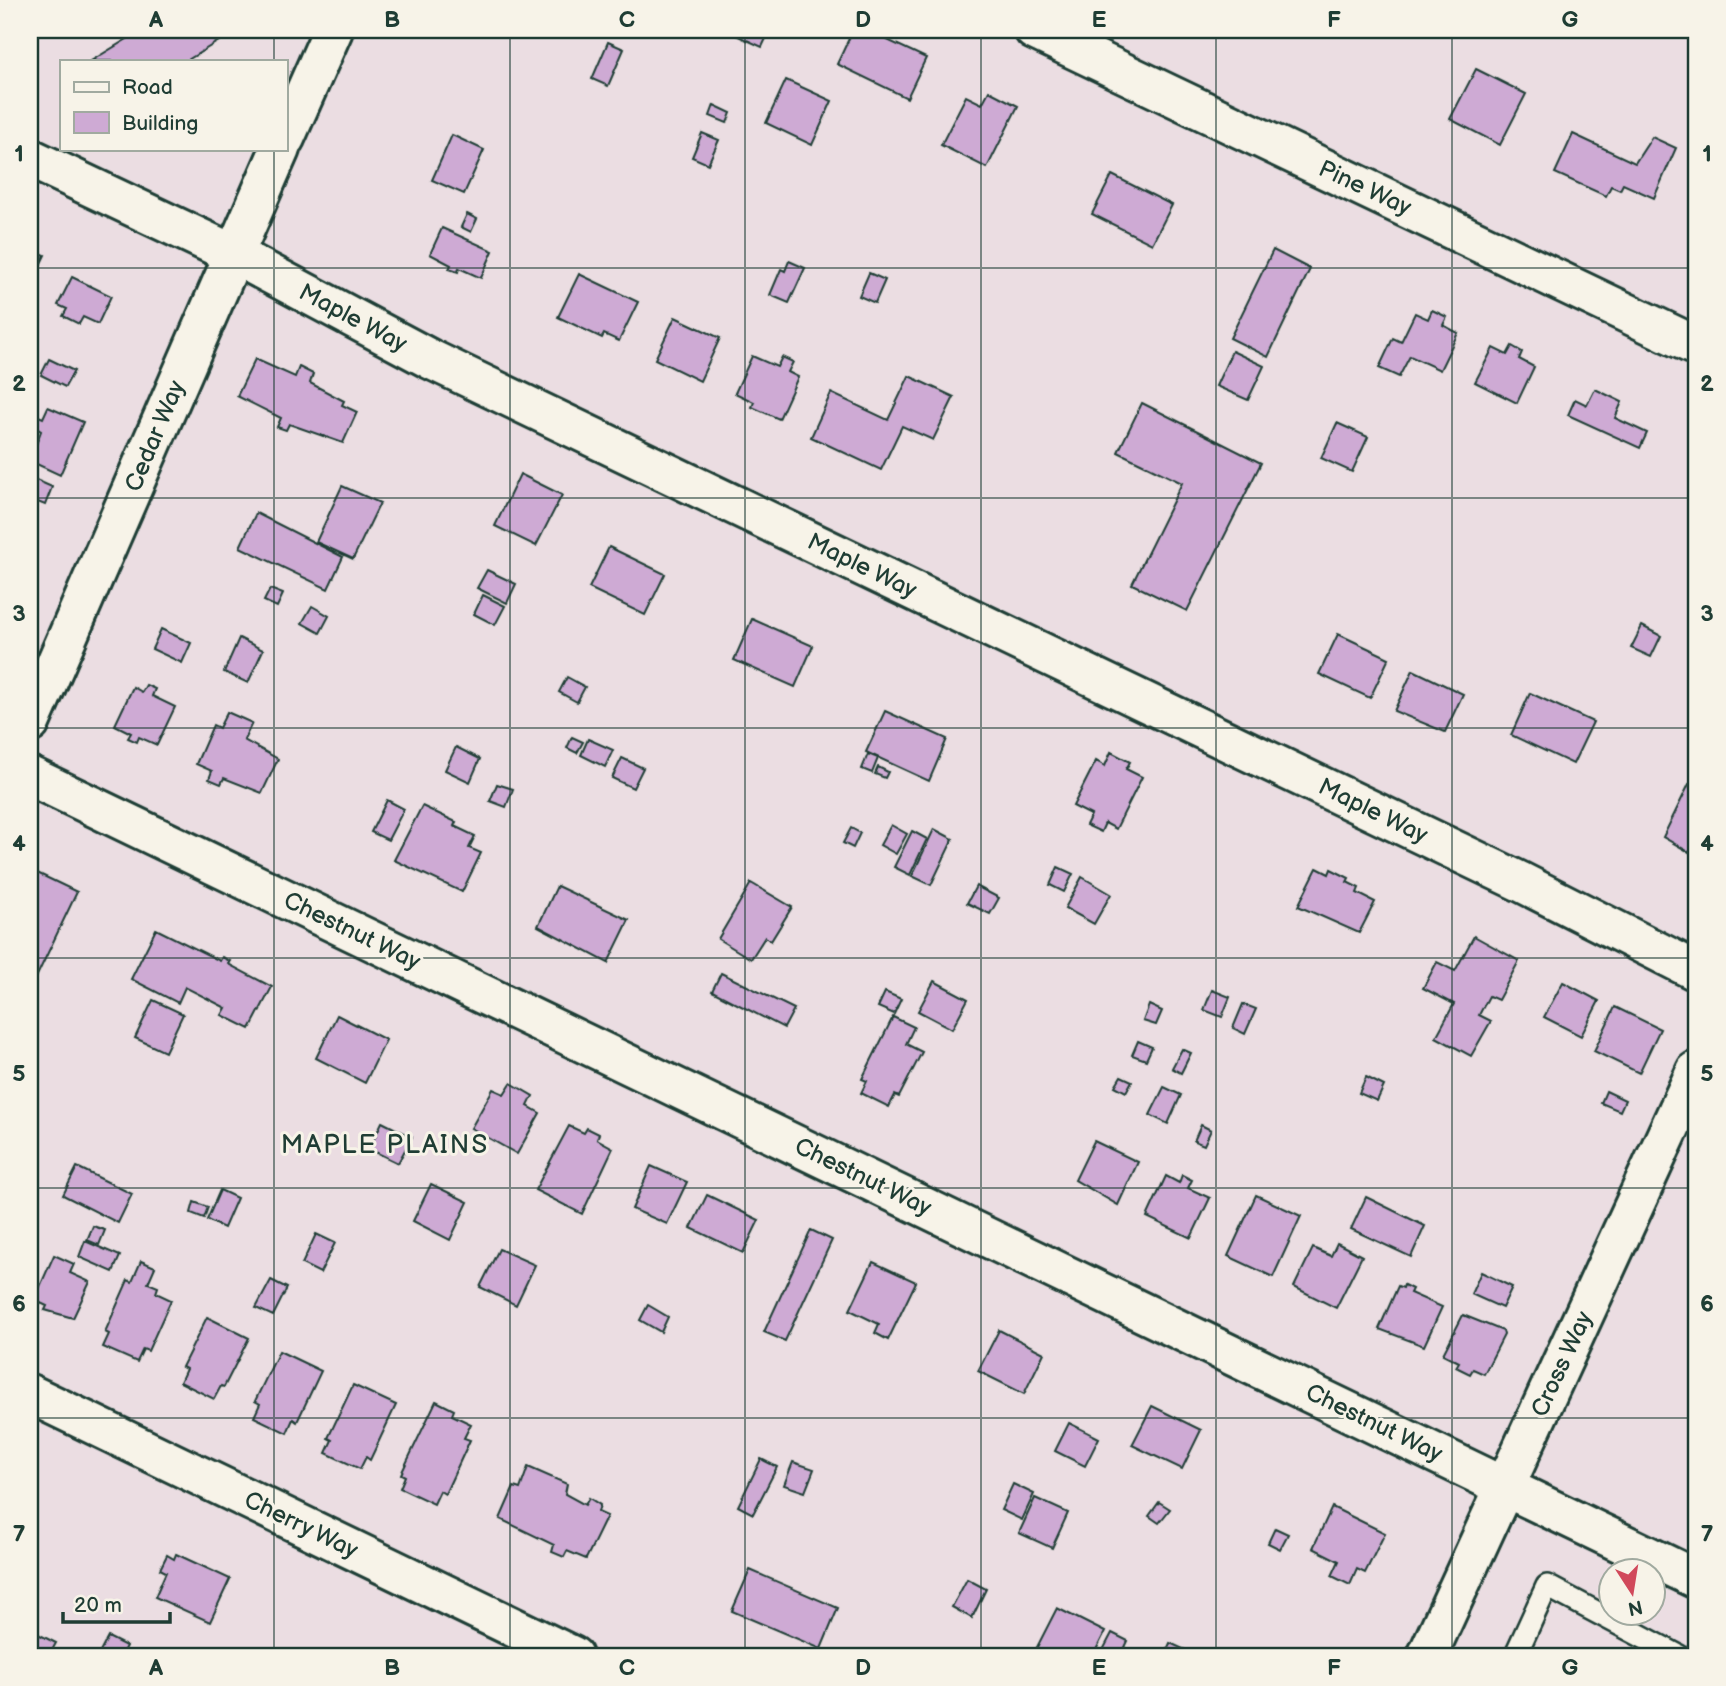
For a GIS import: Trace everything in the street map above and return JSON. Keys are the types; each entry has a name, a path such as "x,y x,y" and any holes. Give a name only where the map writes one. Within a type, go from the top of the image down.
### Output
{"street":[{"path":"287,134 333,30"},
{"name":"Pine Way","path":"1034,30 1696,346"},
{"name":"Cedar Way","path":"30,723 280,150"},
{"name":"Maple Way","path":"30,158 233,254 430,359 1521,882 1696,971"},
{"name":"Chestnut Way","path":"30,776 1696,1579"},
{"name":"Cross Way","path":"1427,1656 1696,1071"},
{"name":"Cherry Way","path":"30,1394 573,1656"}],"lane":[{"path":"1515,1656 1547,1586 1679,1656"}],"building":[{"path":"142,30 237,30 188,60 93,60"},
{"path":"725,30 770,30 762,47"},
{"path":"853,30 866,30 926,58 907,98 837,64"},
{"path":"608,42 624,49 608,86 592,79"},
{"path":"1476,69 1526,94 1500,145 1450,119"},
{"path":"786,80 832,101 812,145 766,123"},
{"path":"989,91 1018,106 987,168 941,145 966,96 982,104"},
{"path":"714,105 731,113 727,123 710,116"},
{"path":"702,133 719,140 708,164 692,157"},
{"path":"1573,134 1635,163 1652,137 1676,148 1654,198 1623,184 1620,190 1611,186 1606,196 1555,173"},
{"path":"452,135 484,150 464,194 432,180"},
{"path":"1112,175 1172,205 1152,244 1092,214"},
{"path":"467,214 477,219 471,232 461,227"},
{"path":"442,228 493,251 481,278 459,268 458,272 449,269 451,265 430,254"},
{"path":"30,248 45,255 30,286"},
{"path":"1273,250 1310,269 1268,357 1230,338"},
{"path":"789,261 805,268 789,303 770,295 781,269 785,271"},
{"path":"869,273 885,280 875,303 859,296"},
{"path":"579,274 638,302 619,341 604,334 602,338 558,317"},
{"path":"72,277 111,296 98,324 83,317 79,324 63,316 67,309 58,305"},
{"path":"1432,310 1447,317 1443,325 1458,333 1440,370 1410,356 1399,377 1379,368 1393,338 1401,342 1415,313 1428,319"},
{"path":"675,317 720,338 700,381 655,359"},
{"path":"1512,346 1522,352 1519,359 1534,367 1517,403 1475,382 1493,348 1507,355"},
{"path":"1232,351 1264,366 1248,400 1216,386"},
{"path":"752,356 777,367 782,357 793,362 788,372 798,377 779,419 752,407 754,402 735,393"},
{"path":"49,359 74,371 65,387 41,375"},
{"path":"255,359 295,377 299,367 313,374 310,383 344,401 342,405 357,412 343,443 289,424 286,430 277,427 281,418 237,396"},
{"path":"909,376 954,397 933,440 902,426 881,470 811,437 831,393 888,420"},
{"path":"1595,389 1622,402 1615,418 1647,433 1640,448 1568,415 1575,399 1587,405"},
{"path":"1142,403 1261,463 1187,611 1132,584 1182,483 1118,452"},
{"path":"48,407 83,422 60,475 30,461 41,431 30,424 34,414 43,418"},
{"path":"1337,423 1368,437 1352,472 1321,458"},
{"path":"520,474 562,495 536,546 495,526"},
{"path":"36,480 52,487 45,505 30,499"},
{"path":"1696,480 1696,497 1689,494"},
{"path":"342,486 380,503 353,559 316,542"},
{"path":"256,513 343,557 328,589 240,547"},
{"path":"609,547 665,574 645,615 589,588"},
{"path":"487,570 516,584 507,603 477,588"},
{"path":"270,589 283,594 277,607 264,601"},
{"path":"483,595 505,606 495,625 474,614"},
{"path":"312,606 329,616 320,633 302,623"},
{"path":"752,619 813,646 795,687 734,660"},
{"path":"1642,626 1661,636 1651,657 1631,648"},
{"path":"161,629 191,643 182,663 152,649"},
{"path":"1338,634 1389,658 1370,698 1319,674"},
{"path":"239,638 263,650 248,683 224,672"},
{"path":"1413,670 1463,694 1445,732 1394,711"},
{"path":"567,677 585,687 577,702 559,692"},
{"path":"146,685 155,689 152,696 175,707 157,745 139,737 137,742 128,738 131,733 115,725 133,687 142,692"},
{"path":"1530,693 1593,722 1573,764 1511,735"},
{"path":"885,711 947,739 929,781 866,752"},
{"path":"227,712 252,723 244,740 278,759 262,793 224,778 221,784 209,779 212,771 196,764 213,725 219,728"},
{"path":"572,737 583,742 577,753 567,748"},
{"path":"588,739 613,750 605,767 581,755"},
{"path":"456,747 480,759 470,782 445,770"},
{"path":"1111,752 1130,762 1126,769 1142,777 1116,829 1105,823 1101,832 1086,825 1091,815 1073,806 1096,761 1105,766"},
{"path":"868,754 878,758 872,773 862,769"},
{"path":"622,758 643,768 633,788 612,778"},
{"path":"878,767 888,772 885,778 875,774"},
{"path":"497,784 513,789 506,807 490,801"},
{"path":"1689,784 1696,787 1696,856 1663,837"},
{"path":"387,800 404,809 388,840 371,832"},
{"path":"422,806 456,822 454,826 475,836 469,848 481,853 462,892 394,860"},
{"path":"891,825 907,834 896,854 880,845"},
{"path":"851,828 860,833 853,848 843,843"},
{"path":"934,829 953,839 931,885 912,876"},
{"path":"912,831 927,839 910,875 894,867"},
{"path":"1058,867 1073,874 1064,892 1050,885"},
{"path":"1317,868 1329,874 1331,869 1349,878 1347,882 1359,888 1357,893 1375,902 1359,933 1298,906"},
{"path":"31,870 77,892 34,982 30,980"},
{"path":"1082,877 1111,894 1094,924 1065,908"},
{"path":"751,883 792,907 771,941 765,937 751,959 718,939"},
{"path":"557,886 629,920 608,963 538,926"},
{"path":"976,886 999,898 990,914 967,903"},
{"path":"156,929 220,961 222,957 230,961 228,964 272,987 250,1029 222,1015 226,1008 185,987 178,1003 131,979"},
{"path":"1474,936 1519,961 1498,1000 1489,996 1479,1015 1491,1021 1471,1056 1436,1037 1454,1004 1423,988 1437,962 1455,971"},
{"path":"721,973 794,1009 784,1028 712,991"},
{"path":"934,981 968,999 952,1029 918,1011"},
{"path":"1563,982 1599,1001 1581,1036 1544,1017"},
{"path":"1212,990 1230,997 1222,1017 1204,1010"},
{"path":"885,992 901,999 894,1014 878,1007"},
{"path":"153,1000 183,1014 165,1052 135,1038"},
{"path":"1243,1004 1256,1009 1245,1034 1233,1028"},
{"path":"1149,1005 1162,1011 1156,1025 1143,1021"},
{"path":"1615,1007 1660,1029 1639,1073 1594,1051"},
{"path":"337,1015 386,1040 365,1083 316,1058"},
{"path":"893,1017 914,1027 906,1044 922,1052 899,1097 895,1095 889,1107 861,1093 867,1081 862,1079"},
{"path":"1138,1041 1152,1047 1146,1060 1132,1055"},
{"path":"1182,1049 1191,1053 1181,1073 1172,1068"},
{"path":"1121,1076 1132,1081 1126,1092 1115,1086"},
{"path":"1366,1077 1384,1086 1377,1101 1359,1093"},
{"path":"511,1083 533,1096 528,1106 540,1113 517,1154 471,1128 493,1089 504,1094"},
{"path":"1164,1087 1181,1095 1168,1124 1150,1115"},
{"path":"1606,1091 1625,1100 1620,1111 1601,1103"},
{"path":"382,1122 412,1137 398,1163 369,1149"},
{"path":"1201,1125 1211,1130 1204,1145 1194,1141"},
{"path":"569,1126 584,1133 587,1128 599,1134 597,1139 613,1148 582,1214 535,1190"},
{"path":"30,1130 36,1133 30,1147"},
{"path":"1094,1141 1138,1162 1118,1205 1075,1180"},
{"path":"651,1166 687,1182 667,1224 632,1209"},
{"path":"77,1167 132,1194 118,1223 63,1195"},
{"path":"1182,1175 1192,1180 1188,1188 1210,1198 1191,1238 1147,1217 1166,1176 1179,1183"},
{"path":"431,1184 468,1202 450,1240 413,1221"},
{"path":"220,1190 237,1198 224,1228 207,1220"},
{"path":"707,1195 759,1220 743,1253 691,1228"},
{"path":"1256,1195 1301,1216 1273,1277 1228,1256"},
{"path":"1366,1197 1425,1226 1411,1257 1351,1229"},
{"path":"194,1202 208,1207 204,1218 191,1213"},
{"path":"93,1226 105,1230 99,1245 87,1240"},
{"path":"811,1230 832,1240 785,1341 764,1332"},
{"path":"316,1234 335,1243 320,1273 302,1264"},
{"path":"85,1241 120,1256 113,1272 79,1257"},
{"path":"1337,1243 1362,1256 1336,1308 1294,1287 1313,1248 1331,1256"},
{"path":"499,1249 535,1265 516,1305 480,1287"},
{"path":"54,1255 74,1264 70,1273 90,1282 73,1318 45,1310 47,1306 34,1300"},
{"path":"141,1261 155,1267 148,1283 158,1287 156,1293 171,1300 148,1351 143,1349 137,1362 103,1347 109,1334 105,1332 128,1280 132,1282"},
{"path":"873,1262 916,1282 888,1340 875,1333 879,1324 850,1310"},
{"path":"1481,1272 1512,1287 1502,1308 1471,1294"},
{"path":"271,1280 287,1288 273,1316 256,1308"},
{"path":"1404,1285 1412,1289 1410,1293 1442,1307 1424,1346 1379,1329 1398,1286 1403,1288"},
{"path":"648,1305 668,1317 661,1332 640,1320"},
{"path":"1463,1315 1503,1331 1504,1335 1484,1374 1473,1369 1470,1374 1456,1367 1459,1362 1443,1354"},
{"path":"207,1317 249,1338 224,1387 221,1386 214,1399 180,1382 186,1369 182,1367"},
{"path":"999,1330 1044,1353 1024,1394 978,1371"},
{"path":"279,1351 321,1371 297,1422 293,1419 287,1433 254,1417 260,1404 255,1401"},
{"path":"353,1385 396,1405 370,1460 366,1457 360,1469 326,1453 332,1440 328,1438"},
{"path":"436,1401 454,1410 452,1415 471,1424 464,1438 470,1440 445,1494 440,1491 434,1504 400,1488 405,1476 401,1474"},
{"path":"1152,1406 1201,1430 1182,1469 1132,1445"},
{"path":"1069,1423 1099,1438 1085,1466 1055,1451"},
{"path":"761,1459 777,1467 753,1514 738,1506"},
{"path":"793,1462 814,1469 805,1492 784,1485"},
{"path":"528,1467 567,1484 565,1494 585,1505 589,1498 600,1505 598,1512 607,1516 586,1559 567,1551 564,1557 552,1552 554,1545 500,1519 514,1487 520,1489"},
{"path":"1013,1484 1034,1494 1022,1520 1001,1510"},
{"path":"1035,1498 1068,1513 1052,1548 1019,1533"},
{"path":"1159,1502 1170,1509 1159,1523 1149,1516"},
{"path":"1332,1507 1385,1533 1365,1573 1357,1569 1350,1585 1332,1576 1339,1561 1313,1548"},
{"path":"1275,1528 1288,1534 1280,1549 1268,1543"},
{"path":"176,1554 230,1579 210,1622 155,1597 166,1572 160,1569 167,1555 174,1559"},
{"path":"750,1570 838,1608 821,1649 732,1611"},
{"path":"967,1579 986,1589 972,1618 952,1607"},
{"path":"1057,1608 1105,1632 1093,1656 1045,1656 1035,1651"},
{"path":"30,1630 56,1643 49,1656 30,1656"},
{"path":"1112,1633 1128,1641 1121,1656 1100,1656"},
{"path":"108,1637 126,1646 121,1656 98,1656"},
{"path":"1170,1643 1192,1653 1191,1656 1164,1656"}],"district":[{"name":"MAPLE PLAINS","path":"385,1145"}]}
